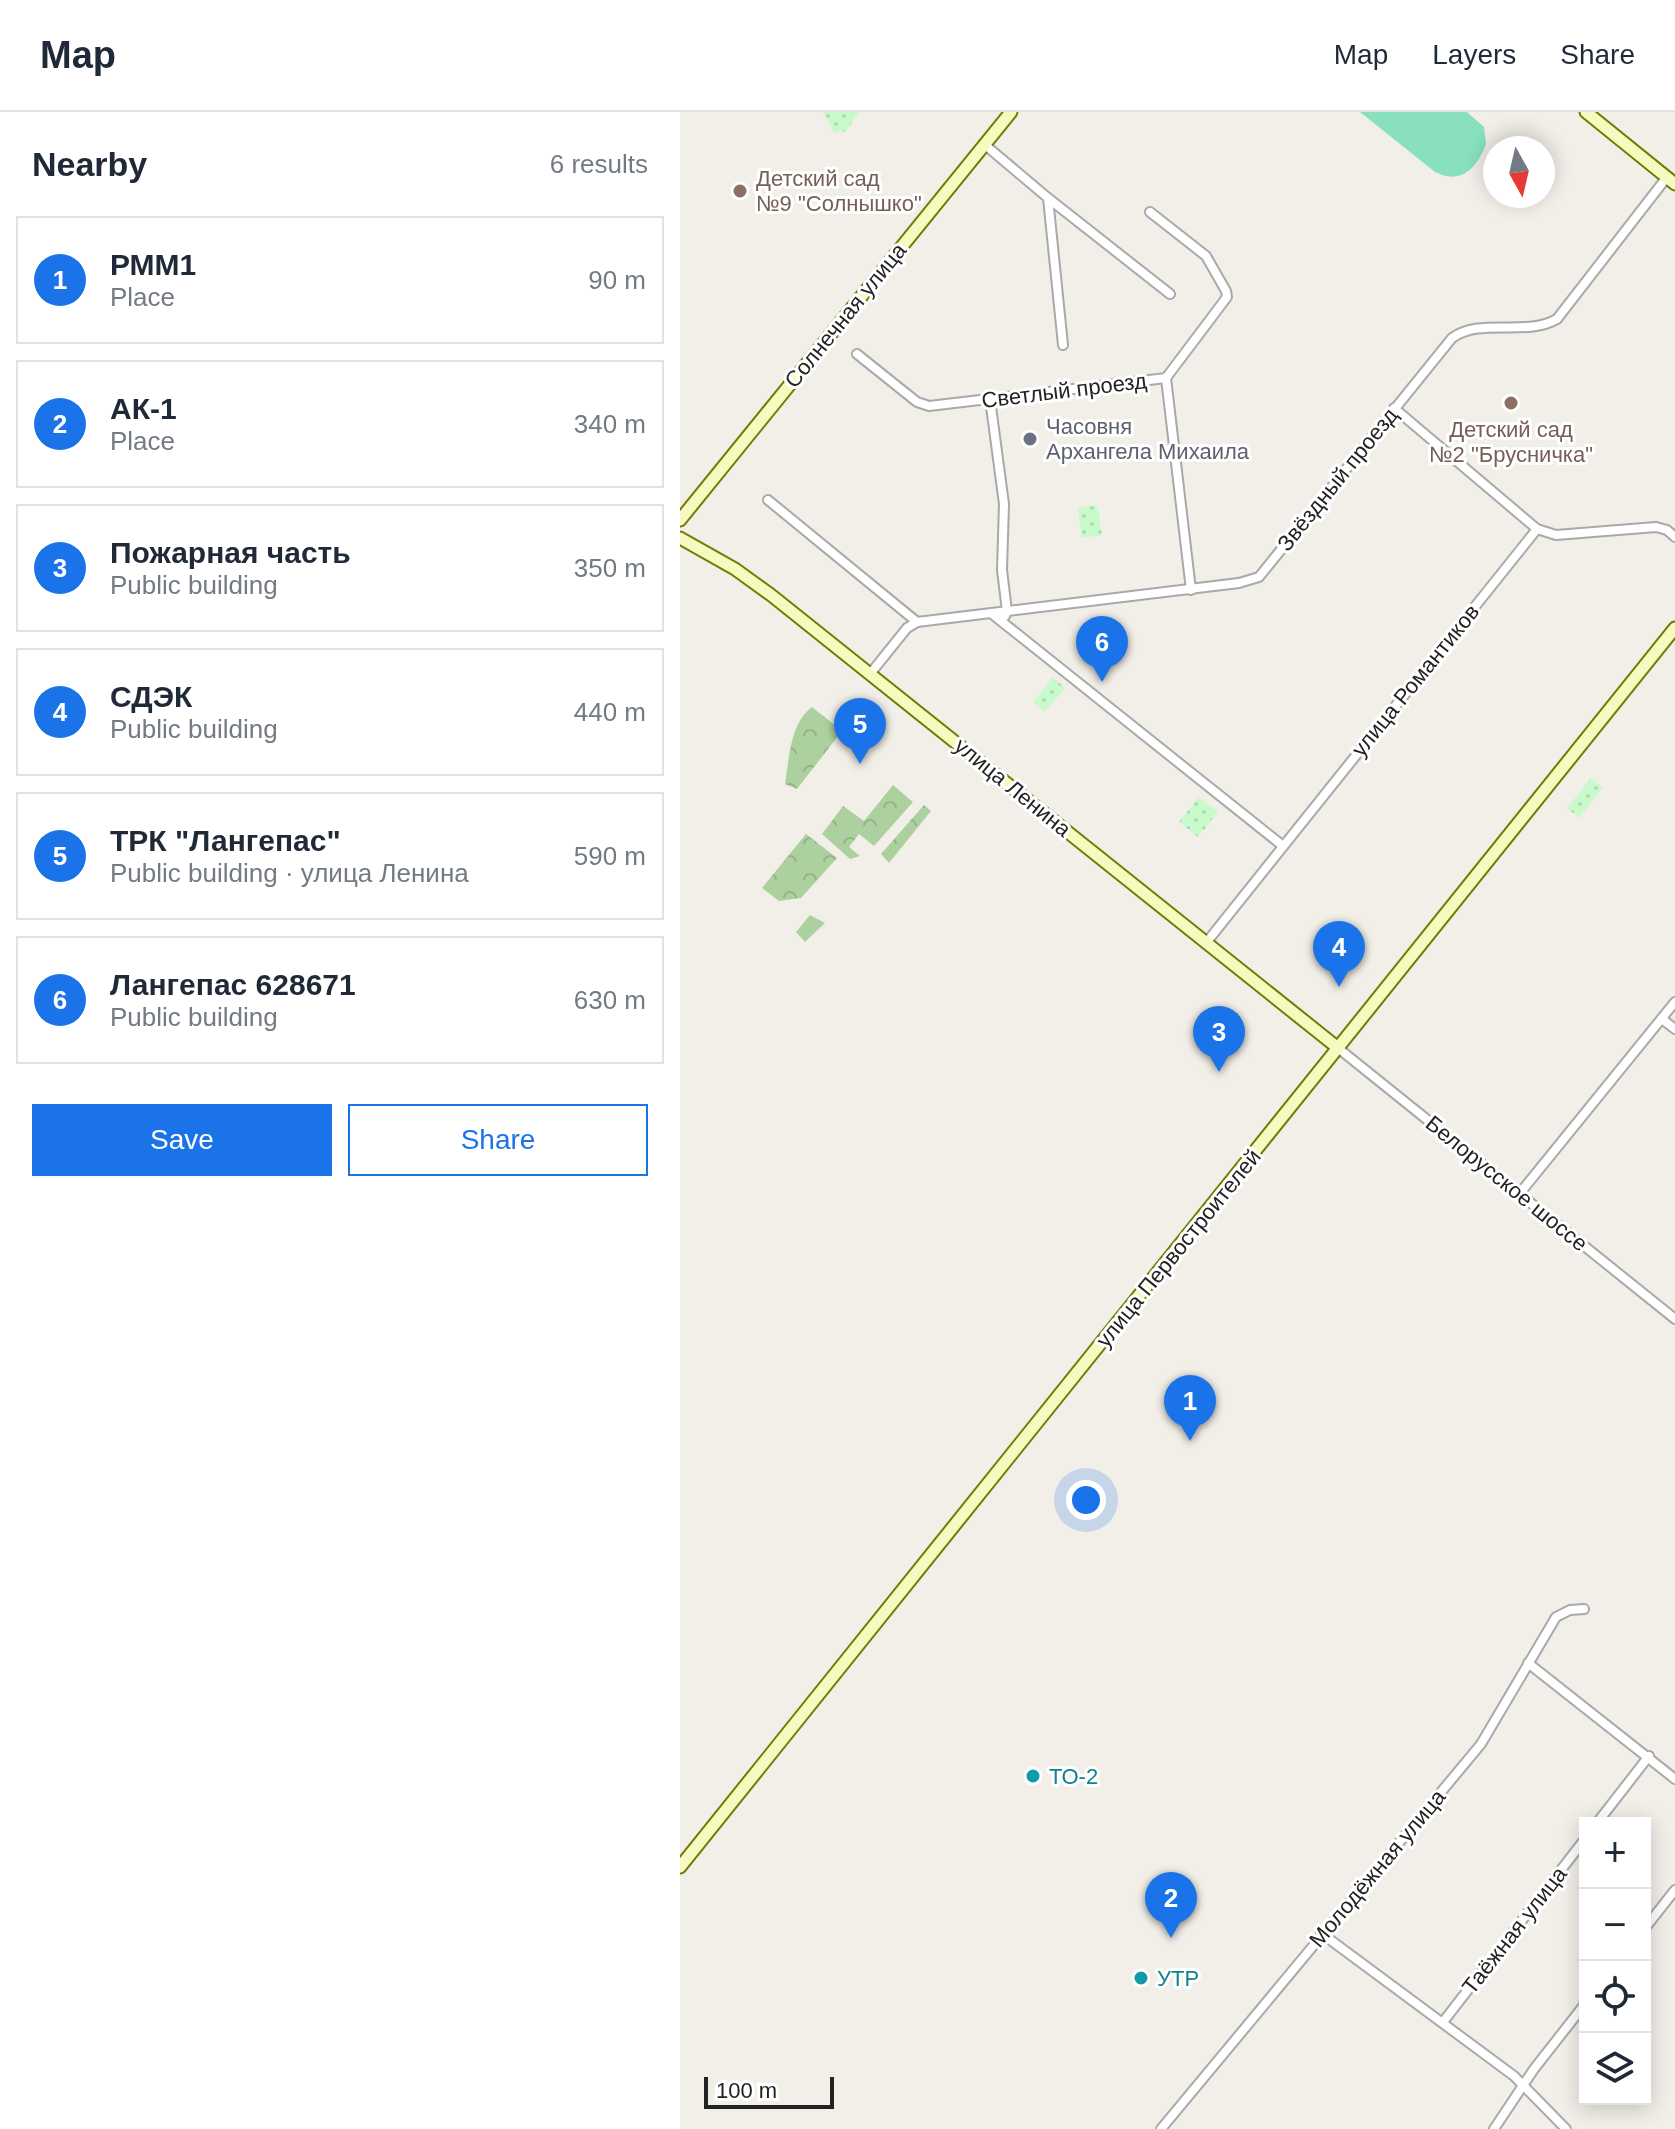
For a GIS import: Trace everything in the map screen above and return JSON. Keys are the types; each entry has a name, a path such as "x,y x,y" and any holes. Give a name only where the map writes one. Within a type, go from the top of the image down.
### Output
{"street":[{"name":"Солнечная улица","path":"680,520 1011,112"},
{"path":"1586,112 1671,180"},
{"path":"984,144 1170,294"},
{"name":"Звёздный проезд","path":"917,622 1191,590 1249,582 1259,577 1394,408 1459,333 1543,324 1557,319 1671,180"},
{"name":"Светлый проезд","path":"1048,198 1063,345"},
{"name":"Светлый проезд","path":"857,354 923,405 1166,378 1227,297 1206,256 1150,212"},
{"path":"1166,378 1191,590"},
{"path":"990,399 1004,504 1002,570 1007,611 1001,621"},
{"path":"1394,408 1537,529 1556,535 1656,527 1675,537"},
{"path":"768,500 917,622 907,628 870,674"},
{"name":"улица Романтиков","path":"1206,943 1537,529"},
{"name":"улица Ленина","path":"680,538 744,575 1338,1048"},
{"path":"991,613 1283,846"},
{"name":"улица Первостроителей","path":"680,1867 1675,628"},
{"path":"1520,1193 1675,1002"},
{"path":"1662,1019 1675,1029"},
{"name":"Белорусское шоссе","path":"1338,1048 1675,1319"},
{"name":"Молодёжная улица","path":"1161,2129 1481,1744 1556,1617 1570,1610 1584,1609"},
{"path":"1528,1663 1675,1779"},
{"path":"1602,1817 1649,1756"},
{"name":"Таёжная улица","path":"1443,2022 1579,1847"},
{"path":"1651,1920 1675,1890"},
{"path":"1321,1933 1523,2085 1566,2129"},
{"path":"1494,2129 1579,2012"}],"green space":[{"path":"823,112 859,112 846,131 834,133"},
{"path":"1360,112 1467,112 1484,127 1483,150 1478,161 1460,175 1452,177 1435,172"},
{"path":"1097,505 1102,535 1082,538 1078,508"},
{"path":"1053,677 1065,688 1045,712 1033,702"},
{"path":"812,707 842,731 797,789 785,784 790,753 799,722"},
{"path":"1591,778 1603,788 1579,818 1567,808"},
{"path":"893,785 913,802 874,846 859,834 849,847 860,856 850,859 822,834 843,806 864,821"},
{"path":"1199,797 1218,812 1198,837 1179,822"},
{"path":"924,805 931,811 889,863 881,854"},
{"path":"806,834 837,858 801,898 779,901 762,888"},
{"path":"810,915 825,923 805,942 796,932"}],"place":[{"name":"Детский сад №9 \"Солнышко\"","path":"740,191"},
{"name":"Детский сад №2 \"Брусничка\"","path":"1511,403"},
{"name":"Часовня Архангела Михаила","path":"1030,439"},
{"name":"Лангепас 628671","path":"1102,682"},
{"name":"ТРК \"Лангепас\"","path":"860,764"},
{"name":"СДЭК","path":"1339,987"},
{"name":"Пожарная часть","path":"1219,1072"},
{"name":"РММ1","path":"1190,1441"},
{"name":"ТО-2","path":"1033,1776"},
{"name":"АК-1","path":"1171,1938"},
{"name":"УТР","path":"1141,1978"}]}
